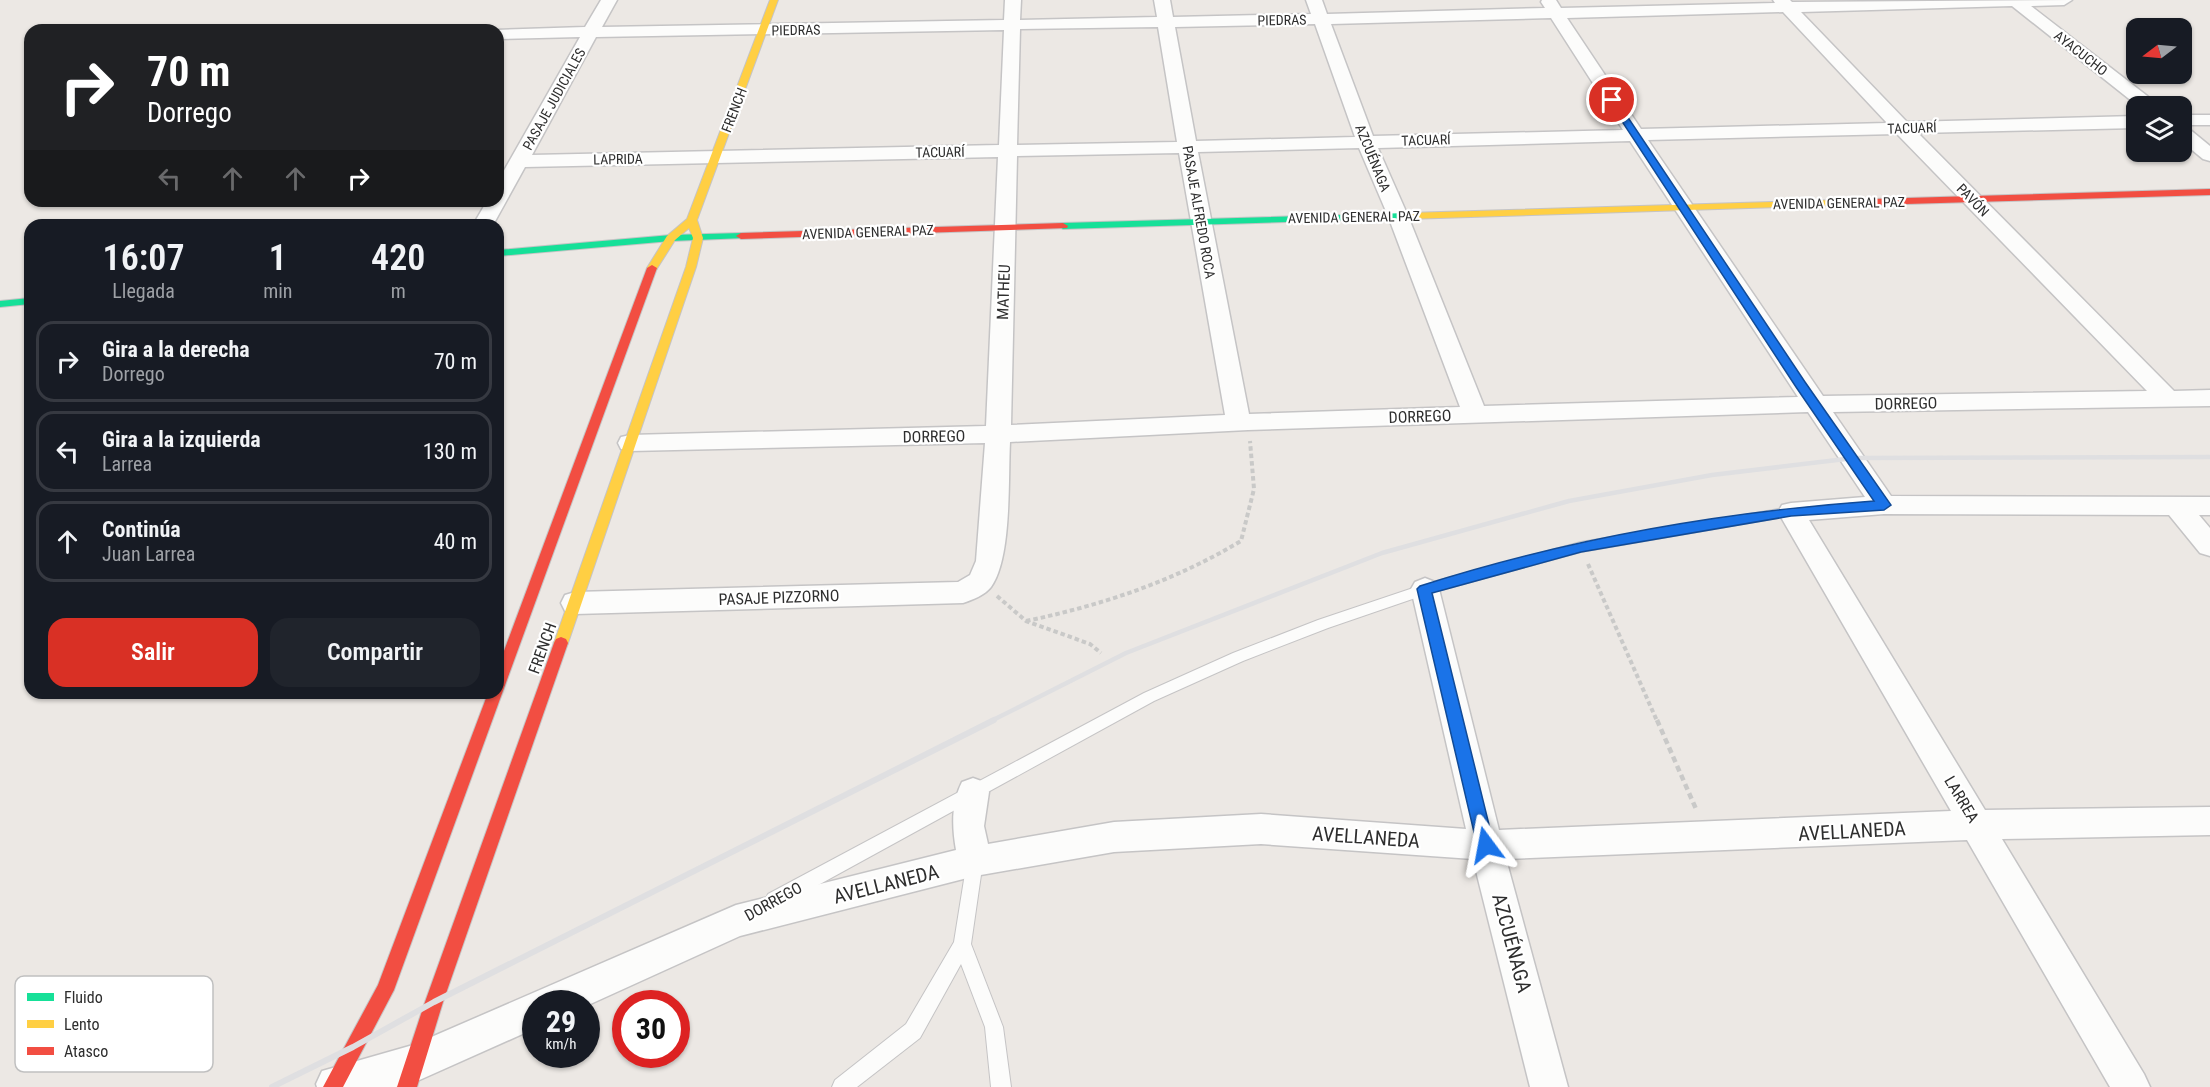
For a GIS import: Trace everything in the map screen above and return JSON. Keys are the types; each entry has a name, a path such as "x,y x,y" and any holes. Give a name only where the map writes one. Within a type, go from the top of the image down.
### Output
{"main road":[{"name":"FRENCH","path":"504,671 653,265 671,238 692,220 774,0"},
{"name":"AVENIDA GENERAL PAZ","path":"504,252 671,238 1005,226 2210,192"},
{"path":"692,220 698,238"},
{"name":"FRENCH","path":"411,1075 434,1002 576,603 698,238"},
{"path":"0,304 24,302"},
{"path":"334,1086 385,990 494,699"}],"street":[{"name":"PASAJE JUDICIALES","path":"504,188 609,0"},
{"name":"MATHEU","path":"980,582 990,561 998,434 1013,0"},
{"name":"PASAJE ALFREDO ROCA","path":"1162,0 1200,221 1243,423"},
{"name":"PIEDRAS","path":"504,34 1167,22 1317,9 2064,0"},
{"name":"AYACUCHO","path":"2015,1 2136,96"},
{"name":"PAVÓN","path":"1784,3 1902,128 2167,398"},
{"path":"1552,6 1682,207 1884,505"},
{"name":"AZCUÉNAGA","path":"1317,9 1366,142 1398,216 1475,414"},
{"path":"2192,120 2210,120"},
{"name":"TACUARÍ","path":"716,157 2126,122"},
{"path":"2192,141 2210,155"},
{"name":"LAPRIDA","path":"519,161 716,157"},
{"name":"DORREGO","path":"630,443 998,434 1475,414 1814,404 2210,398"},
{"name":"DORREGO","path":"1791,512 1884,505 2210,506"},
{"path":"2175,505 2210,546"},
{"name":"LARREA","path":"1791,512 2132,1087"},
{"name":"PASAJE PIZZORNO","path":"576,603 963,592 980,582"},
{"name":"AZCUÉNAGA","path":"1425,589 1486,845 1549,1087"},
{"path":"972,792 968,826 975,861"},
{"name":"AVELLANEDA","path":"581,990 736,921 975,861 1114,837 1261,829 1486,845 1977,825 2210,821"},
{"path":"334,1086 411,1075 522,1017"}],"lane":[{"name":"DORREGO","path":"736,921 1149,697 1302,632 1425,589 1581,547 1791,512"},
{"path":"842,1087 913,1031 962,944 975,861"},
{"path":"962,944 994,1027 1002,1087"}],"path":[{"path":"1026,621 1115,600 1210,561 1241,541 1254,489 1243,423"},
{"path":"1581,547 1709,837"},
{"path":"980,582 1026,621 1090,644 1101,654"}],"railway":[{"path":"991,721 1126,653 1382,553 1569,501 1712,475 1854,458 2210,457"},
{"path":"272,1087 353,1047 434,1002 994,720"}],"traffic: fast":[{"path":"1063,226 1407,216"},
{"path":"504,252 671,238 741,236"},
{"path":"0,304 24,302"}],"traffic: slow":[{"path":"652,268 671,238 692,220 774,0"},
{"path":"1407,216 1838,203"},
{"path":"561,643 691,267 698,238 692,220"}],"traffic: jam":[{"path":"1838,203 2210,192"},
{"path":"741,236 1063,226"},
{"path":"504,671 652,268"},
{"path":"407,1087 434,1002 561,643"},
{"path":"333,1087 385,990 494,699"}],"route":[{"path":"1486,845 1425,589 1581,547 1791,512 1884,505 1854,458 1801,385 1612,100"}]}
